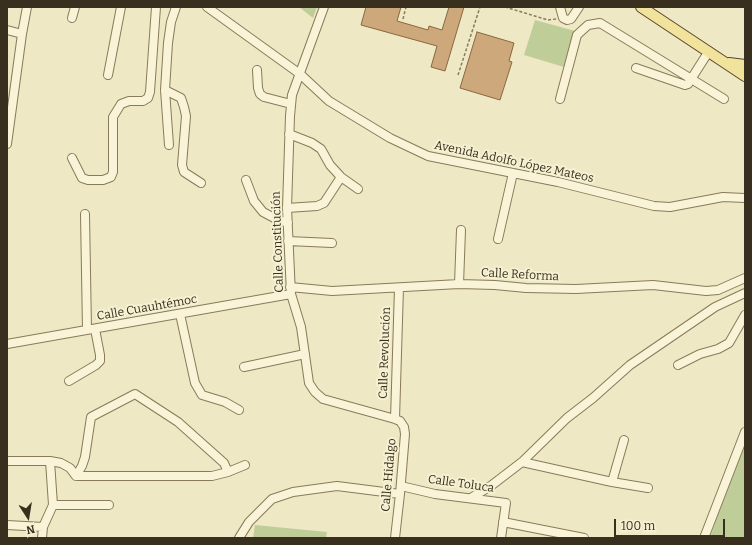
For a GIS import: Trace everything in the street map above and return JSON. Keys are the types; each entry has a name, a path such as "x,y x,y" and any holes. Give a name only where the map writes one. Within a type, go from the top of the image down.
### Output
{"main road":[{"path":"646,8 745,76"},
{"path":"725,62 745,65"}],"street":[{"path":"7,144 22,34 28,7"},
{"path":"72,18 75,7"},
{"path":"108,75 121,7"},
{"path":"72,158 82,178 88,180 103,180 111,177 113,172 113,116 121,104 129,101 143,101 148,98 150,92 156,7"},
{"path":"169,145 165,90 168,43 171,22 176,7"},
{"name":"Avenida Adolfo López Mateos","path":"207,7 300,74 329,101 390,138 428,156 558,182 654,206 670,207 722,196 745,198"},
{"name":"Calle Constitución","path":"324,7 292,95 289,134 287,208 291,291 301,327 310,383 315,392 323,398 395,419"},
{"path":"560,7 563,18 567,20 571,19 579,7"},
{"path":"560,99 577,35 588,25 600,23 724,99"},
{"path":"7,30 22,34"},
{"path":"636,68 685,85 688,84 709,51"},
{"path":"257,70 258,88 260,94 264,97 291,104"},
{"path":"165,90 181,98 186,116 182,165 184,172 201,183"},
{"path":"289,134 312,143 321,149 330,165 341,177 358,188"},
{"path":"498,239 513,173"},
{"path":"287,208 317,206 324,203 341,177"},
{"path":"246,180 254,201 263,212 278,220 288,223"},
{"path":"68,381 100,361 100,355 91,330 85,214"},
{"path":"459,284 461,230"},
{"path":"288,241 332,243"},
{"name":"Calle Reforma","path":"291,291 332,291 459,284 576,289 653,285 706,291 718,290 745,278"},
{"name":"Calle Revolución","path":"395,419 399,288"},
{"name":"Calle Cuauhtémoc","path":"7,344 180,314 291,291"},
{"path":"471,498 492,485 522,462 567,418 593,398 630,365 715,308 745,293"},
{"path":"180,314 195,383 202,394 225,402 239,410"},
{"path":"678,365 700,354 718,349 729,343 745,315"},
{"path":"244,367 305,354"},
{"path":"76,476 85,457 91,417 135,394 178,422 224,463 228,472"},
{"name":"Calle Hidalgo","path":"395,419 400,421 404,427 405,434 401,490 395,538"},
{"path":"704,538 745,432"},
{"path":"612,482 624,440"},
{"path":"7,461 50,461 61,463 70,468 76,476"},
{"path":"42,538 43,527 53,505 50,461"},
{"path":"522,462 612,482 648,488"},
{"path":"76,476 212,476 228,472 245,465"},
{"name":"Calle Toluca","path":"239,538 248,522 272,499 293,492 337,486 401,490 506,503 501,538"},
{"path":"53,505 109,505"},
{"path":"503,522 584,538"},
{"path":"7,525 43,527"}],"path":[{"path":"403,19 406,7"},
{"path":"458,75 480,7"},
{"path":"505,7 548,20 563,18"}],"green space":[{"path":"299,7 317,7 313,18"},
{"path":"535,20 575,31 564,67 524,55"},
{"path":"745,444 745,538 710,538 717,517"},
{"path":"255,525 327,532 326,538 253,538"}],"building":[{"path":"366,7 401,7 397,21 428,30 429,26 442,30 449,7 464,7 445,71 431,67 437,46 361,25"},
{"path":"477,32 514,43 509,61 512,62 500,100 460,88"}]}
